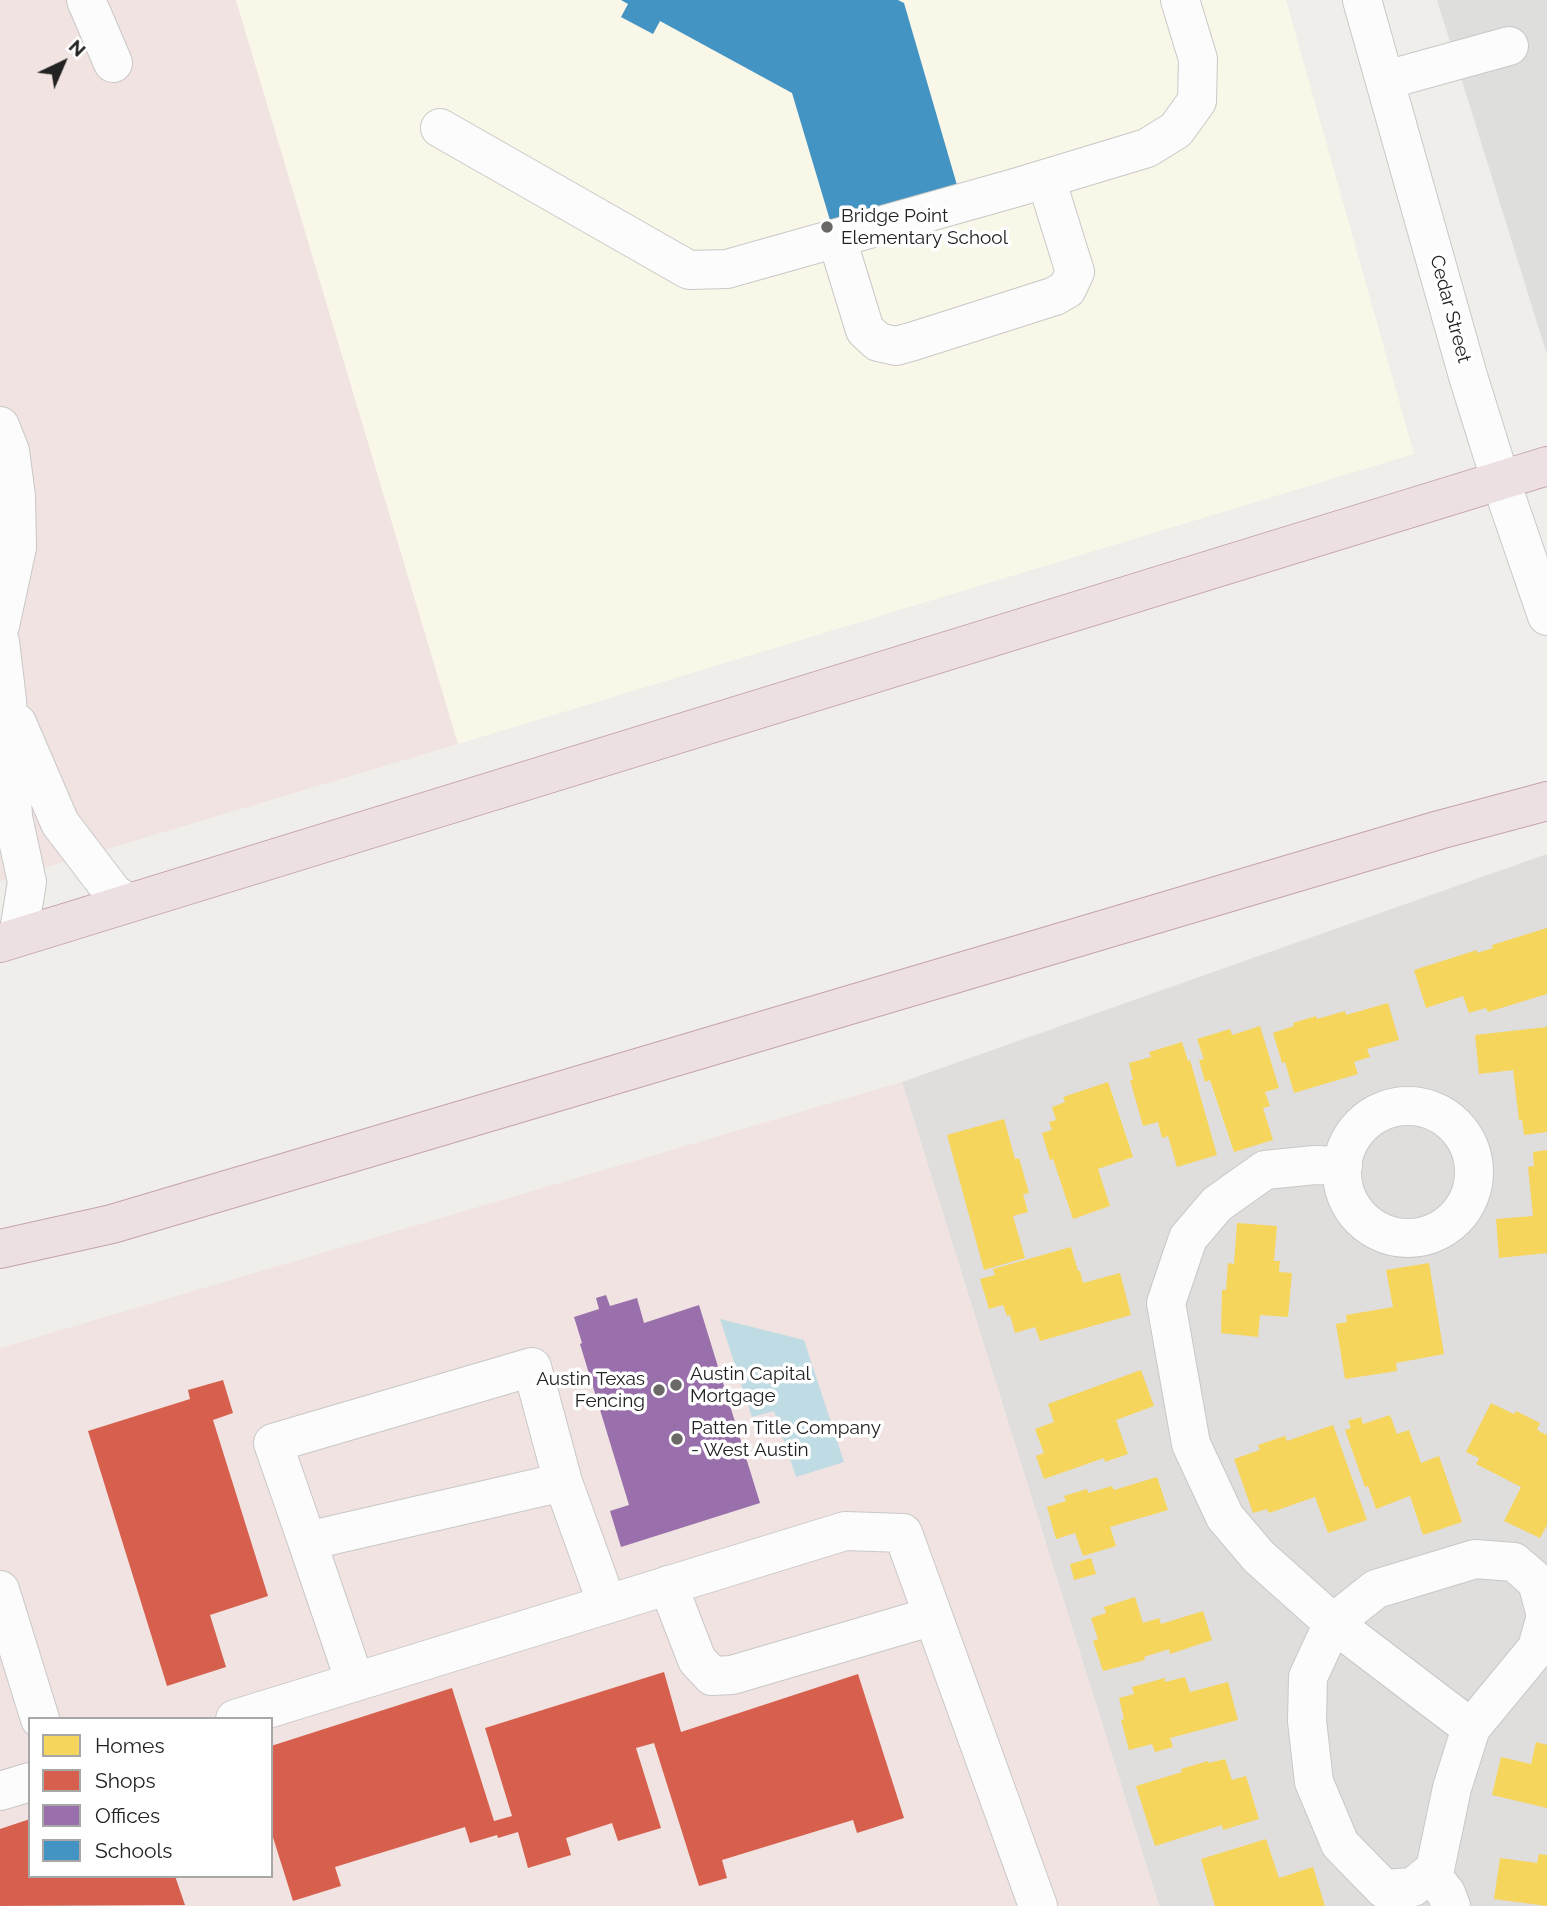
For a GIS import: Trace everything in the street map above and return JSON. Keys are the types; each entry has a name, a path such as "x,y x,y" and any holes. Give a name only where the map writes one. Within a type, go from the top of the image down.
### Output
{"highway":[{"path":"9,940 1547,466"},
{"path":"0,1249 112,1224 1426,834 1547,801"}],"street":[{"path":"86,0 113,63"},
{"path":"440,128 689,270 727,269 1147,148 1176,130 1197,101 1198,59 1180,0"},
{"name":"Cedar Street","path":"1362,0 1468,376 1547,616"},
{"path":"1386,80 1508,46"},
{"path":"837,239 865,330 878,342 896,345 914,341 1055,296 1067,289 1075,272 1046,178"},
{"path":"0,426 10,451 16,496 17,547 0,626"},
{"path":"0,642 13,817 27,882 9,940"},
{"path":"4,701 60,823 114,894 129,903"},
{"path":"1343,1166 1315,1165 1265,1170 1217,1204 1188,1238 1166,1303 1191,1444 1225,1517 1259,1557 1332,1623 1471,1728"},
{"path":"355,1682 273,1443 532,1367 562,1482 607,1604"},
{"path":"307,1541 562,1482"},
{"path":"241,1717 845,1531 903,1533 1038,1906"},
{"path":"1419,1888 1435,1870 1452,1788 1471,1728 1537,1648 1546,1616 1537,1582 1514,1562 1475,1559 1376,1589 1332,1623 1308,1676 1307,1721 1314,1782 1340,1843 1384,1889 1419,1888 1446,1893 1451,1906"},
{"path":"668,1585 697,1660 712,1676 732,1675 933,1616"},
{"path":"0,1590 9,1654 39,1717"},
{"path":"0,1791 28,1783"}],"shaded area":[{"path":"0,0 236,0 458,744 0,881"},
{"name":"Bridge Point Elementary School","path":"236,0 1286,0 1414,454 458,744"},
{"path":"1437,0 1547,0 1547,355"},
{"path":"1547,854 1547,1906 1159,1906 902,1082"},
{"path":"902,1082 1159,1906 0,1906 0,1348"}],"water":[{"path":"720,1319 804,1340 844,1462 796,1477 774,1411 752,1417"}],"building: Homes":[{"path":"1547,928 1547,994 1488,1012 1486,1008 1469,1013 1463,996 1426,1008 1414,970 1477,950 1477,953 1493,948 1492,945"},
{"path":"1388,1003 1399,1040 1367,1049 1370,1057 1354,1062 1358,1074 1294,1093 1273,1033 1316,1016 1317,1019 1345,1011 1346,1015"},
{"path":"1260,1026 1279,1088 1265,1092 1270,1106 1263,1108 1273,1140 1234,1152 1210,1080 1205,1082 1199,1060 1204,1059 1197,1039 1230,1029 1232,1035"},
{"path":"1547,1027 1547,1132 1524,1135 1522,1120 1519,1120 1513,1070 1479,1074 1475,1035"},
{"path":"1182,1042 1188,1061 1190,1060 1217,1155 1177,1167 1168,1136 1162,1138 1158,1122 1143,1126 1130,1080 1133,1080 1129,1063 1151,1057 1149,1052"},
{"path":"1108,1082 1133,1157 1098,1169 1110,1206 1073,1219 1042,1133 1052,1130 1049,1122 1056,1120 1052,1107 1065,1102 1063,1097"},
{"path":"1004,1119 1015,1159 1019,1158 1029,1193 1023,1194 1028,1212 1013,1216 1025,1258 984,1270 947,1135"},
{"path":"1547,1150 1547,1253 1499,1258 1496,1219 1533,1216 1528,1167 1534,1166 1533,1152"},
{"path":"1237,1223 1277,1226 1274,1261 1280,1261 1279,1272 1292,1273 1288,1317 1260,1315 1258,1337 1221,1333 1222,1290 1226,1290 1228,1263 1234,1264"},
{"path":"1071,1247 1083,1283 1120,1273 1131,1315 1040,1341 1035,1327 1015,1333 1010,1315 1007,1316 1003,1305 989,1309 980,1279 995,1275 993,1269"},
{"path":"1429,1263 1444,1354 1396,1363 1397,1371 1345,1379 1336,1324 1347,1322 1346,1315 1393,1307 1386,1270"},
{"path":"1141,1370 1154,1406 1116,1420 1128,1454 1105,1462 1104,1458 1044,1479 1036,1456 1044,1453 1035,1429 1054,1422 1048,1404"},
{"path":"1491,1403 1540,1423 1537,1430 1547,1435 1547,1525 1540,1538 1504,1521 1521,1487 1476,1464 1479,1458 1466,1452"},
{"path":"1390,1415 1397,1434 1409,1430 1421,1463 1439,1456 1462,1522 1423,1535 1410,1496 1376,1509 1368,1486 1365,1487 1345,1430 1351,1428 1348,1421 1361,1417 1363,1424"},
{"path":"1333,1425 1367,1520 1328,1533 1315,1497 1269,1513 1267,1509 1253,1513 1234,1459 1260,1450 1258,1445 1285,1436 1287,1441"},
{"path":"1157,1477 1168,1510 1110,1527 1116,1546 1083,1556 1075,1533 1056,1539 1047,1507 1066,1501 1064,1496 1087,1489 1088,1493 1112,1486 1114,1490"},
{"path":"1091,1558 1096,1574 1074,1580 1070,1564"},
{"path":"1135,1597 1143,1623 1159,1618 1161,1624 1203,1611 1212,1640 1170,1654 1169,1649 1144,1657 1145,1660 1103,1671 1093,1641 1098,1639 1091,1618 1106,1613 1104,1607"},
{"path":"1185,1677 1190,1692 1228,1682 1238,1720 1170,1738 1173,1747 1155,1752 1152,1744 1129,1750 1121,1720 1124,1719 1119,1698 1134,1694 1132,1687 1165,1678 1165,1682"},
{"path":"1536,1742 1547,1745 1547,1808 1492,1795 1501,1757 1531,1764"},
{"path":"1225,1759 1232,1780 1246,1776 1259,1819 1223,1830 1222,1825 1155,1846 1136,1786 1182,1772 1181,1769"},
{"path":"1266,1839 1279,1878 1313,1867 1325,1906 1215,1906 1201,1859"},
{"path":"1539,1854 1547,1855 1547,1906 1494,1899 1500,1858 1537,1863"}],"building: Shops":[{"path":"223,1380 233,1413 213,1420 268,1596 210,1615 226,1667 167,1686 88,1431 190,1399 188,1390"},
{"path":"664,1672 681,1732 858,1674 904,1818 857,1833 853,1820 722,1860 727,1878 699,1886 654,1743 636,1748 661,1828 618,1841 612,1823 566,1838 571,1855 528,1868 518,1832 470,1843 465,1827 335,1867 341,1886 293,1901 273,1837 273,1745 452,1688 494,1821 512,1816 485,1728"},
{"path":"28,1820 28,1878 176,1878 185,1905 0,1906 0,1829"}],"building: Offices":[{"path":"606,1295 610,1306 637,1298 644,1323 699,1305 760,1503 621,1547 610,1511 629,1505 574,1317 599,1309 596,1298"}],"building: Schools":[{"path":"621,0 898,0 904,3 959,192 832,227 792,93 660,21 653,34 621,17 628,4"}],"place":[{"name":"Bridge Point Elementary School","path":"827,227"},
{"name":"Austin Capital Mortgage","path":"676,1385"},
{"name":"Austin Texas Fencing","path":"659,1390"},
{"name":"Patten Title Company - West Austin","path":"677,1439"}]}
